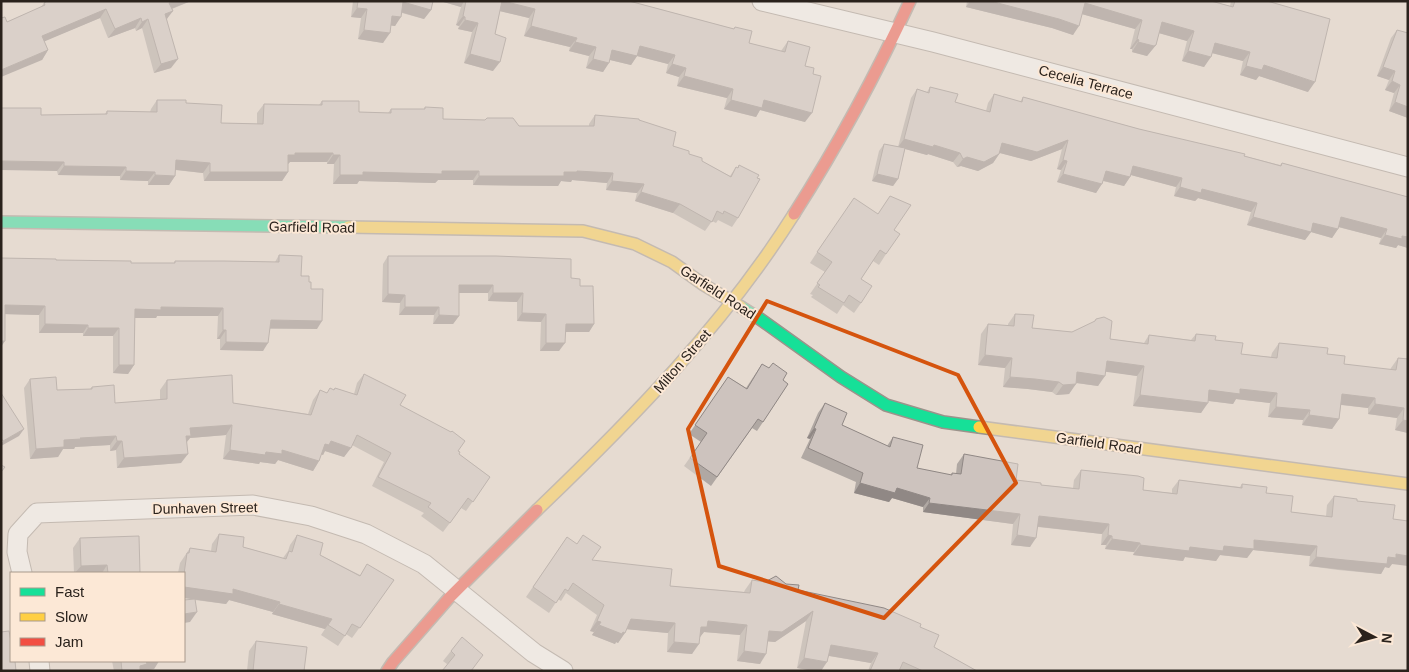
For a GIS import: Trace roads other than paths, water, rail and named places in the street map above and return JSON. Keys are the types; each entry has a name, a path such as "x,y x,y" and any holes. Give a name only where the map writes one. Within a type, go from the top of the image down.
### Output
{"street":[{"name":"Cecelia Terrace","path":"762,1 896,33 1408,168"},
{"name":"Milton Street","path":"387,671 457,590 634,415 688,355 731,302 776,244 812,190 862,102 910,1"},
{"name":"Garfield Road","path":"1,222 583,231 635,244 672,262 760,319 841,377 886,405 943,422 1408,484"},
{"name":"Dunhaven Street","path":"22,572 16,552 18,534 37,513 254,505 311,516 366,534 424,564 534,653 563,671"}]}
